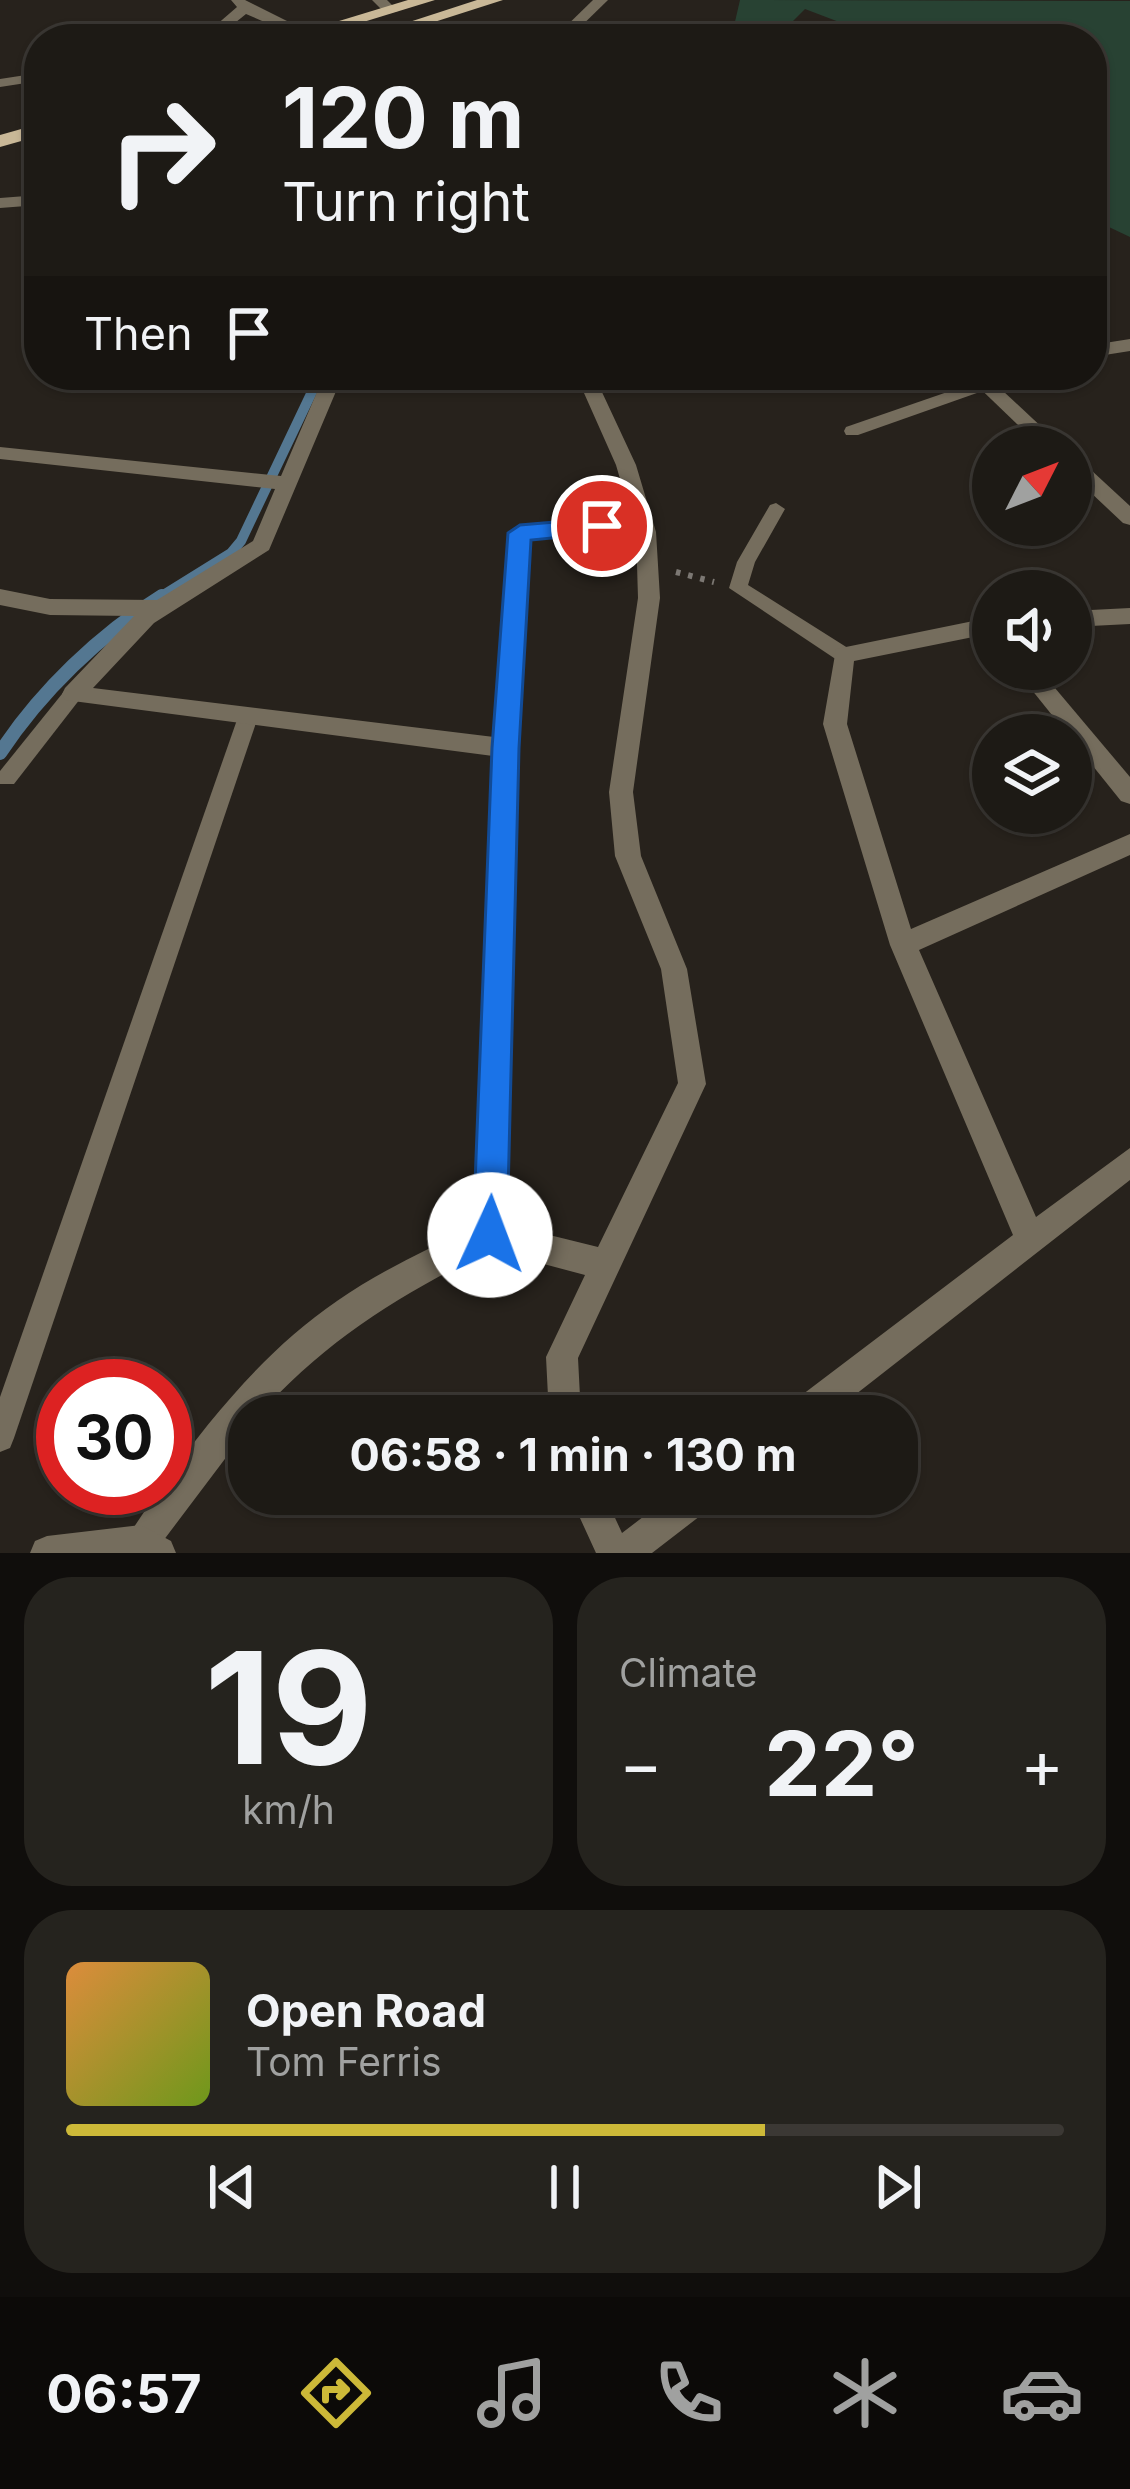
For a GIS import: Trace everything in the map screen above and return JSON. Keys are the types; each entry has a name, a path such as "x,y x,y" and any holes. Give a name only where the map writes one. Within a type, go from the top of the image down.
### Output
{"main road":[{"path":"337,24 385,5 427,0"},
{"path":"411,24 495,0"}],"street":[{"path":"576,24 602,0"},
{"path":"241,4 279,24"},
{"path":"73,694 159,608 262,545 327,390"},
{"path":"565,1395 562,1357 692,1084 674,969 628,856 621,792 649,598 644,523 626,465 592,390"},
{"path":"991,390 1030,426"},
{"path":"0,453 290,484"},
{"path":"1092,483 1130,518"},
{"path":"490,1235 505,748 520,533 644,523"},
{"path":"0,597 50,607 159,608"},
{"path":"1092,618 1130,616"},
{"path":"972,631 844,655 835,724 903,945 1031,1240"},
{"path":"1043,690 1130,794"},
{"path":"73,694 505,748"},
{"path":"903,945 1130,844"},
{"path":"829,1395 1130,1162"},
{"path":"47,1553 150,1548 220,1431 280,1369 344,1315 490,1235 607,1265"},
{"path":"596,1515 614,1553"},
{"path":"624,1553 674,1515"}],"lane":[{"path":"852,431 955,390"},
{"path":"776,509 746,562 738,588 844,655"},
{"path":"7,778 73,694"},
{"path":"0,1438 248,717"}],"path":[{"path":"647,565 738,588"}],"green space":[{"path":"740,0 1130,1 1130,237 1107,226 1107,24 844,24 805,9 790,24 734,24"}],"waterway":[{"path":"157,599 231,553 241,541 313,390"},
{"path":"0,753 33,708 73,666 162,596"}],"route":[{"path":"490,1235 505,748 520,533 602,526"}]}
